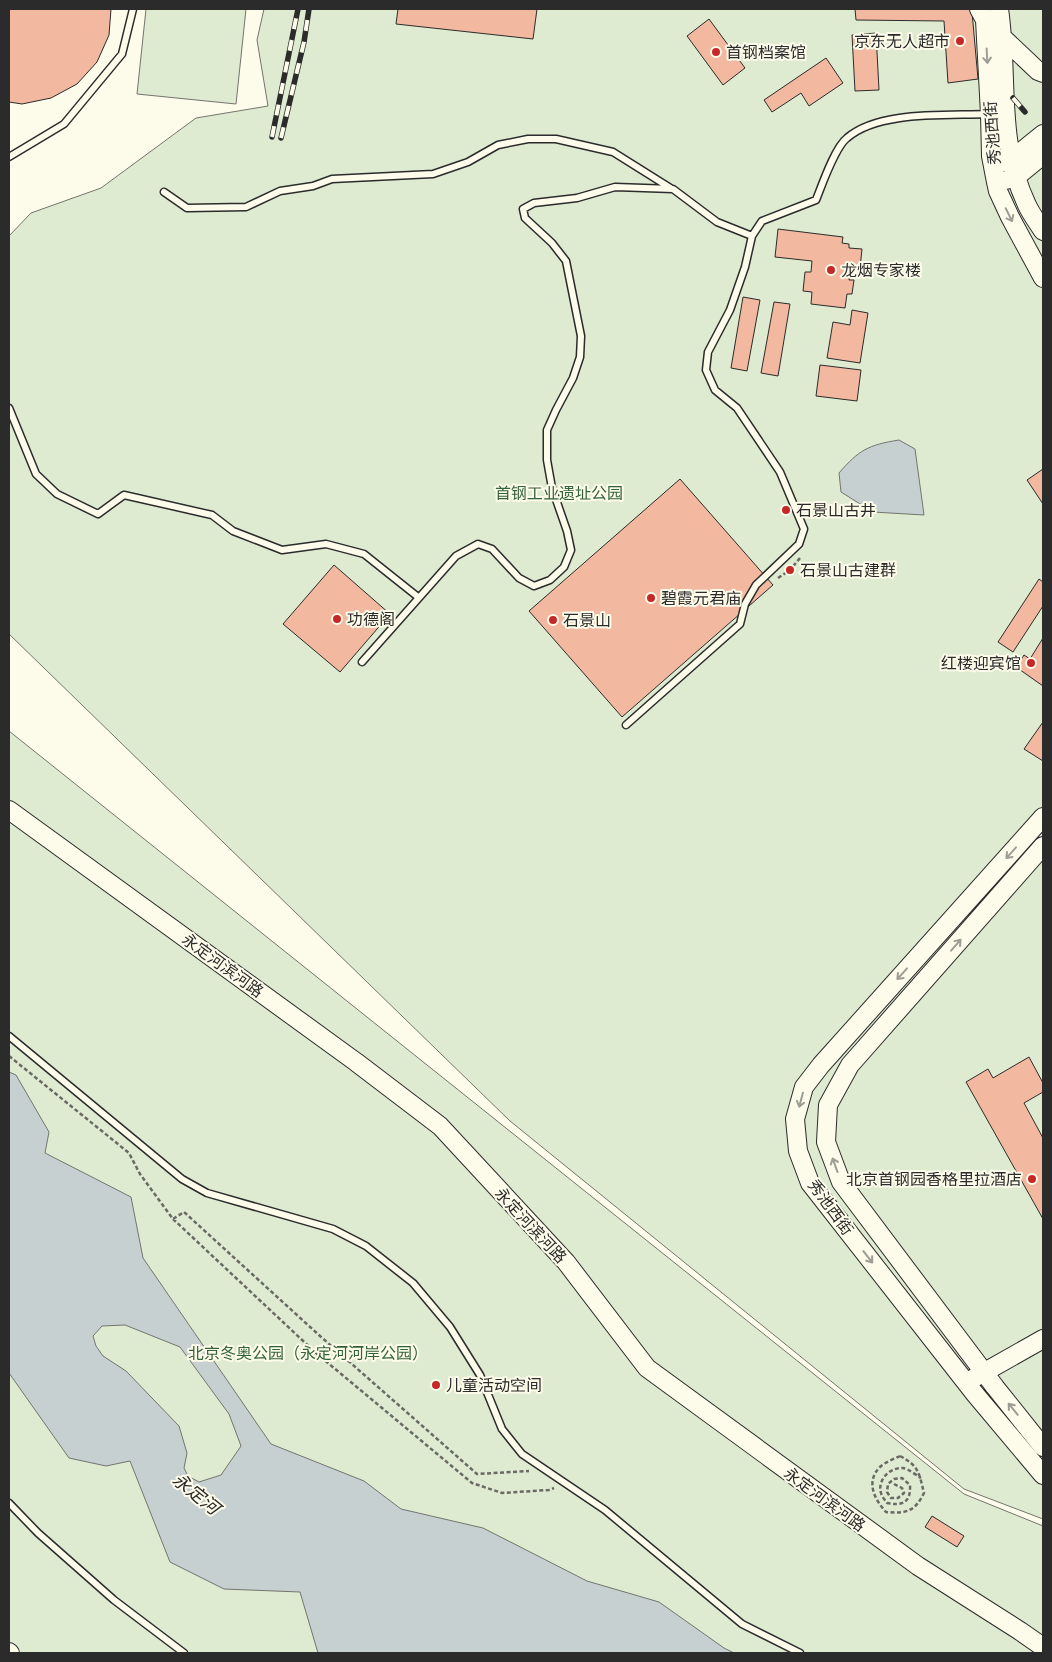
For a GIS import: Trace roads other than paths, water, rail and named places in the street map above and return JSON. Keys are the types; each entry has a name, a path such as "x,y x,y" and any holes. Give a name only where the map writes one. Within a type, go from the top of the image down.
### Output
{"street":[{"name":"秀池西街","path":"979,9 985,20 997,114 1027,206 1043,231"},
{"name":"秀池西街","path":"999,9 1001,36 997,114 991,156 998,192 1043,278"},
{"path":"1001,36 1038,71 1043,73"},
{"path":"994,174 1043,134"},
{"path":"994,174 1016,177 1043,155"},
{"name":"永定河滨河路","path":"9,810 356,1062 440,1126 566,1262 646,1368 918,1566 1043,1647"},
{"name":"秀池西街","path":"1043,817 821,1065 804,1087 795,1120 798,1152 810,1183 967,1383 1043,1475"},
{"name":"秀池西街","path":"1043,846 850,1065 828,1106 826,1142 841,1182 1043,1447"},
{"path":"967,1383 1043,1339"}],"lane":[{"path":"9,156 64,124 122,54 133,9"},
{"path":"626,725 740,624 746,604 756,585 799,544 804,529 780,472 737,408 715,390 706,370 708,352 730,310 745,267 752,236 762,222 816,200 830,166 845,138 867,125 895,117 997,114"},
{"path":"164,192 187,208 246,207 280,191 313,186 332,179 433,174 468,162 498,145 528,139 556,139 613,152 673,189 717,222 752,236"},
{"path":"362,662 456,556 478,544 492,549 519,578 534,586 550,580 564,566 571,550 567,531 552,488 546,460 547,430 573,378 580,357 581,336 566,261 552,242 525,218 524,209 534,203 577,198 615,187 673,189"},
{"path":"9,408 36,474 57,494 98,514 124,495 212,515 233,531 282,550 326,544 364,554 418,597"},
{"path":"9,1036 182,1179 207,1193 333,1230 366,1246 413,1283 450,1327 480,1375 502,1429 522,1454 605,1510 742,1624 800,1653"},
{"path":"9,1503 38,1533 114,1600 184,1653"}],"water":[{"path":"899,440 915,449 924,515 873,512 841,492 839,473 852,459 865,450 879,444"},
{"name":"永定河","path":"9,1072 16,1075 49,1132 45,1153 131,1197 143,1258 271,1444 364,1481 401,1509 483,1528 587,1581 659,1602 734,1653 318,1653 300,1592 224,1589 170,1562 130,1461 106,1466 69,1458 9,1373","holes":["125,1325 180,1347 229,1414 241,1446 221,1475 199,1482 188,1476 184,1468 187,1453 179,1426 126,1371 103,1356 96,1346 93,1336 102,1326"]}],"railway":[{"path":"272,137 298,9"},
{"path":"281,138 304,42 309,9"},
{"path":"1013,98 1025,112"}],"place":[{"name":"京东无人超市","path":"960,41"},
{"name":"首钢档案馆","path":"716,52"},
{"name":"龙烟专家楼","path":"831,270"},
{"name":"石景山古井","path":"786,510"},
{"name":"石景山古建群","path":"790,570"},
{"name":"碧霞元君庙","path":"651,598"},
{"name":"功德阁","path":"337,619"},
{"name":"石景山","path":"553,620"},
{"name":"红楼迎宾馆","path":"1031,663"},
{"name":"北京首钢园香格里拉酒店","path":"1032,1179"},
{"name":"儿童活动空间","path":"436,1385"}],"park label":[{"name":"首钢工业遗址公园","path":"559,493"},
{"name":"北京冬奥公园（永定河河岸公园）","path":"308,1353"}]}
